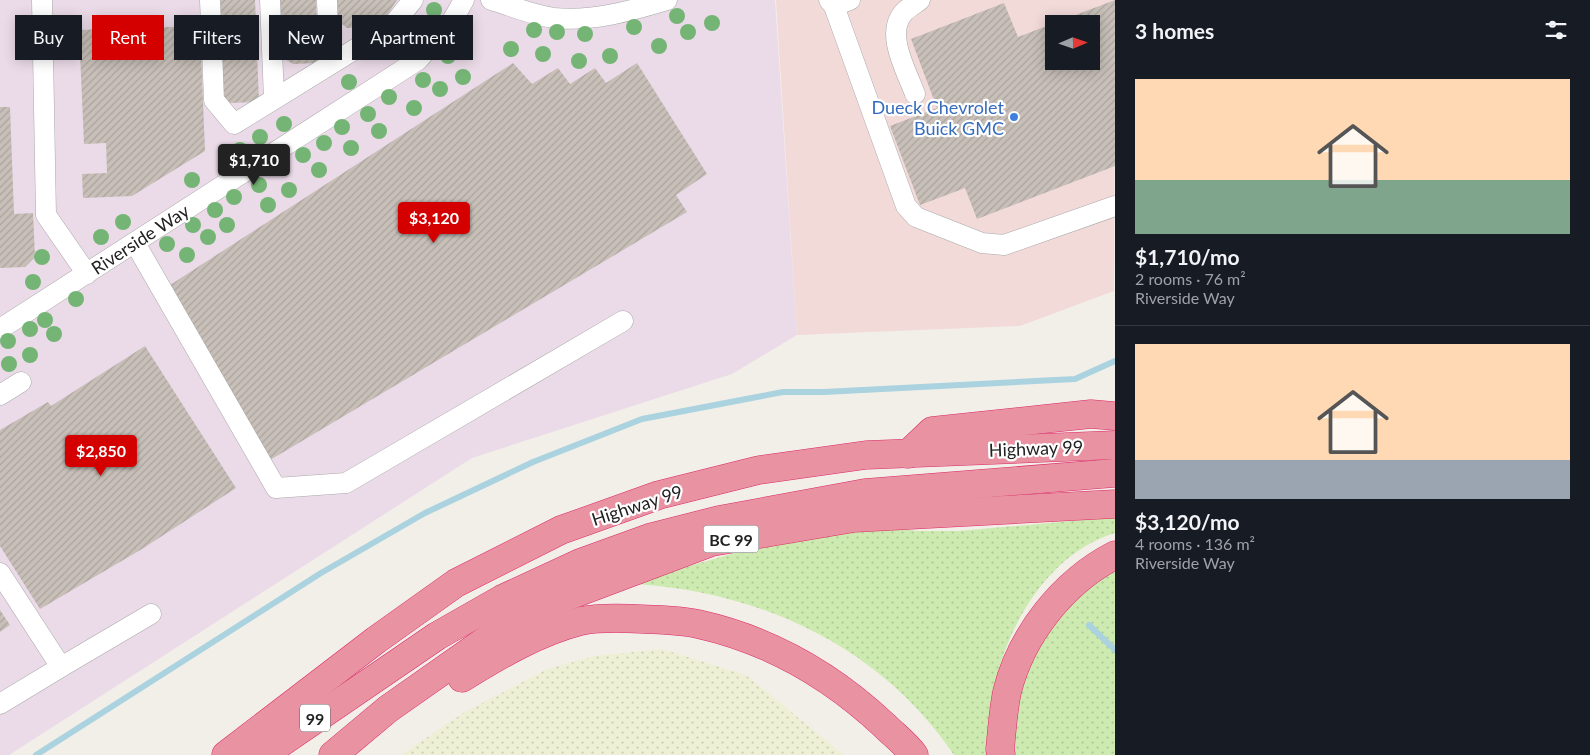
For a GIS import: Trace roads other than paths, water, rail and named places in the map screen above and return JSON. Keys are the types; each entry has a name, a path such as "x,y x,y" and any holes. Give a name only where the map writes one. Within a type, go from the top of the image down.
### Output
{"highway":[{"path":"908,454 932,431 1103,415 1115,403"},
{"name":"Highway 99","path":"226,755 376,640 456,583 561,530 659,495 759,470 866,456 1115,445"},
{"name":"99","path":"263,755 437,636 502,599 580,564 652,537 719,520 865,493 1109,474"},
{"name":"BC 99","path":"333,755 388,709 526,612 712,542 854,518 1115,504"},
{"path":"1001,755 1000,749 1008,692 1027,638 1065,594 1093,567 1115,555"},
{"path":"388,709 421,704 492,660 540,635 583,621 620,618 697,623 747,638 792,657 829,679 865,707 914,755"},
{"name":"99","path":"287,755 368,682"}],"street":[{"path":"42,0 46,215 87,274"},
{"path":"210,0 214,100 234,124 391,27 414,0"},
{"path":"270,0 274,99"},
{"path":"327,0 329,65"},
{"name":"Riverside Way","path":"0,328 418,60 446,28 464,0"},
{"path":"491,0 523,11 554,18 617,13 666,0"},
{"path":"915,94 895,38 897,25 903,13 920,0"},
{"path":"838,2 906,206 916,217 982,243 1004,245 1115,206"},
{"path":"135,243 276,488 346,483 623,320"},
{"path":"0,395 21,382"},
{"path":"0,573 61,667"},
{"path":"0,704 151,614"}],"waterway":[{"path":"36,755 321,573 425,513 533,462 642,419 783,392 824,392 1075,379 1115,361"},
{"path":"1089,625 1115,650"}],"place":[{"name":"Dueck Chevrolet Buick GMC","path":"1014,117"}]}
